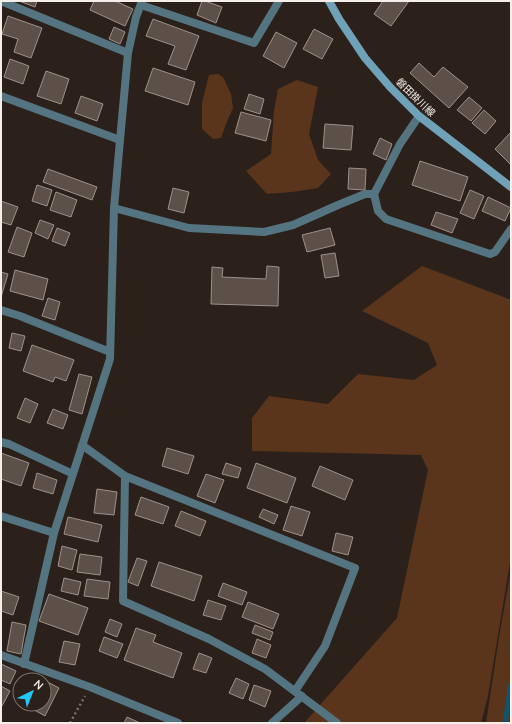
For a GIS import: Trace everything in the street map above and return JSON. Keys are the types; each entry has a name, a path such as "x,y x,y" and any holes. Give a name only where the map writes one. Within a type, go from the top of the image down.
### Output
{"main road":[{"name":"磐田掛川線","path":"329,1 342,24 365,58 390,87 419,116 511,187"}],"street":[{"path":"1,1 128,53"},
{"path":"24,664 54,532 110,359 114,208 128,53 136,17 141,3 254,43 279,1"},
{"path":"1,96 120,140"},
{"path":"419,116 400,144 374,194 378,211 386,219 490,254 495,252 511,229"},
{"path":"114,208 189,228 264,232 293,225 365,194 374,194"},
{"path":"1,310 20,316 110,352"},
{"path":"1,442 9,444 73,474"},
{"path":"82,445 125,476 355,568 325,646 295,691"},
{"path":"125,476 122,601 209,638 265,669 337,723"},
{"path":"1,516 54,532"},
{"path":"1,655 90,687 178,723"},
{"path":"272,723 302,696"}],"path":[{"path":"70,723 90,687"}],"shaded area":[{"path":"218,74 223,77 231,94 233,108 221,138 213,139 202,129 202,103 209,75"},
{"path":"297,80 318,87 309,134 318,160 331,174 318,188 267,194 246,171 271,154 274,111 278,89"},
{"path":"422,266 511,300 511,556 488,696 481,723 304,723 397,618 428,470 421,455 252,451 252,418 269,396 328,404 358,374 414,380 437,365 428,343 362,311"},
{"path":"511,570 511,723 486,723 499,637"}],"building":[{"path":"19,1 37,1 35,7"},
{"path":"94,1 115,1 133,9 125,26 90,10"},
{"path":"202,1 222,7 216,23 197,15"},
{"path":"383,1 409,1 391,26 374,14"},
{"path":"8,16 42,28 31,58 14,52 18,39 2,34"},
{"path":"153,19 199,36 186,70 168,64 175,46 146,36"},
{"path":"114,27 125,32 120,44 109,39"},
{"path":"314,29 333,39 322,59 303,49"},
{"path":"276,32 297,43 284,68 263,56"},
{"path":"10,59 29,66 23,84 4,77"},
{"path":"419,63 434,77 443,67 468,87 449,108 410,73"},
{"path":"153,68 195,82 188,105 145,91"},
{"path":"46,71 69,79 61,104 37,96"},
{"path":"249,94 264,99 260,114 244,109"},
{"path":"81,96 103,104 97,121 75,113"},
{"path":"469,97 482,108 471,121 457,110"},
{"path":"484,110 496,121 485,134 472,123"},
{"path":"241,112 271,120 266,141 235,133"},
{"path":"325,124 353,126 351,150 323,148"},
{"path":"511,132 511,165 495,149"},
{"path":"380,138 392,144 386,160 373,154"},
{"path":"420,161 468,177 460,201 412,185"},
{"path":"349,168 366,169 365,190 348,189"},
{"path":"48,169 97,187 92,200 43,182"},
{"path":"37,185 52,190 47,206 32,201"},
{"path":"173,188 189,192 184,213 168,209"},
{"path":"470,190 484,196 474,219 460,213"},
{"path":"56,192 77,200 71,217 50,210"},
{"path":"488,197 511,208 505,221 482,211"},
{"path":"1,201 18,207 11,225 1,222"},
{"path":"436,212 458,219 452,233 431,225"},
{"path":"40,220 54,225 48,239 35,233"},
{"path":"17,227 32,233 24,257 8,252"},
{"path":"57,228 70,233 65,246 52,241"},
{"path":"330,228 335,245 307,252 302,235"},
{"path":"335,253 339,276 325,278 321,255"},
{"path":"267,266 279,267 278,306 211,304 212,267 223,268 222,277 266,279"},
{"path":"15,270 48,279 43,300 10,291"},
{"path":"1,272 8,274 1,297"},
{"path":"48,298 60,302 55,320 42,316"},
{"path":"12,333 25,336 21,351 9,348"},
{"path":"32,345 74,360 66,381 55,377 53,382 23,371"},
{"path":"79,374 92,377 82,414 69,410"},
{"path":"25,398 38,404 30,423 17,418"},
{"path":"53,409 68,415 63,429 47,423"},
{"path":"167,448 194,456 188,474 162,466"},
{"path":"1,453 29,463 21,486 1,479"},
{"path":"226,463 241,468 238,478 222,474"},
{"path":"256,463 296,478 287,503 247,488"},
{"path":"320,466 353,480 345,500 312,486"},
{"path":"37,473 57,480 53,494 33,488"},
{"path":"206,474 224,480 215,503 197,496"},
{"path":"97,489 117,492 114,515 94,513"},
{"path":"141,497 169,507 163,524 135,515"},
{"path":"291,506 310,512 302,536 283,530"},
{"path":"263,509 278,515 274,524 259,517"},
{"path":"181,511 206,521 200,536 175,526"},
{"path":"68,517 102,525 98,542 64,534"},
{"path":"336,533 353,537 348,555 332,551"},
{"path":"62,546 77,550 72,570 58,566"},
{"path":"80,554 102,557 100,575 77,572"},
{"path":"137,558 147,561 138,586 128,582"},
{"path":"159,562 202,576 194,601 151,586"},
{"path":"64,578 81,582 78,595 61,591"},
{"path":"87,579 110,582 108,599 84,596"},
{"path":"223,583 247,592 242,605 218,596"},
{"path":"1,591 19,597 13,615 1,611"},
{"path":"49,594 88,608 78,635 39,621"},
{"path":"208,600 226,606 221,620 203,615"},
{"path":"248,602 279,614 273,629 242,617"},
{"path":"110,619 122,624 117,637 105,632"},
{"path":"12,622 26,625 21,654 7,651"},
{"path":"255,625 273,632 270,640 252,633"},
{"path":"136,628 156,635 153,642 182,653 173,678 124,660"},
{"path":"104,637 123,644 117,658 99,651"},
{"path":"257,639 271,645 266,658 252,653"},
{"path":"64,641 80,644 75,665 59,662"},
{"path":"199,653 212,658 206,673 193,669"},
{"path":"1,664 16,671 12,672 12,680 10,684 1,680"},
{"path":"236,678 249,684 243,699 229,693"},
{"path":"52,684 59,688 52,702"},
{"path":"254,685 271,691 265,707 249,700"},
{"path":"1,686 10,691 2,706 1,706"},
{"path":"38,712 47,712 45,716"},
{"path":"127,717 140,723 124,723"}],"waterway":[{"path":"505,723 511,684"}]}
